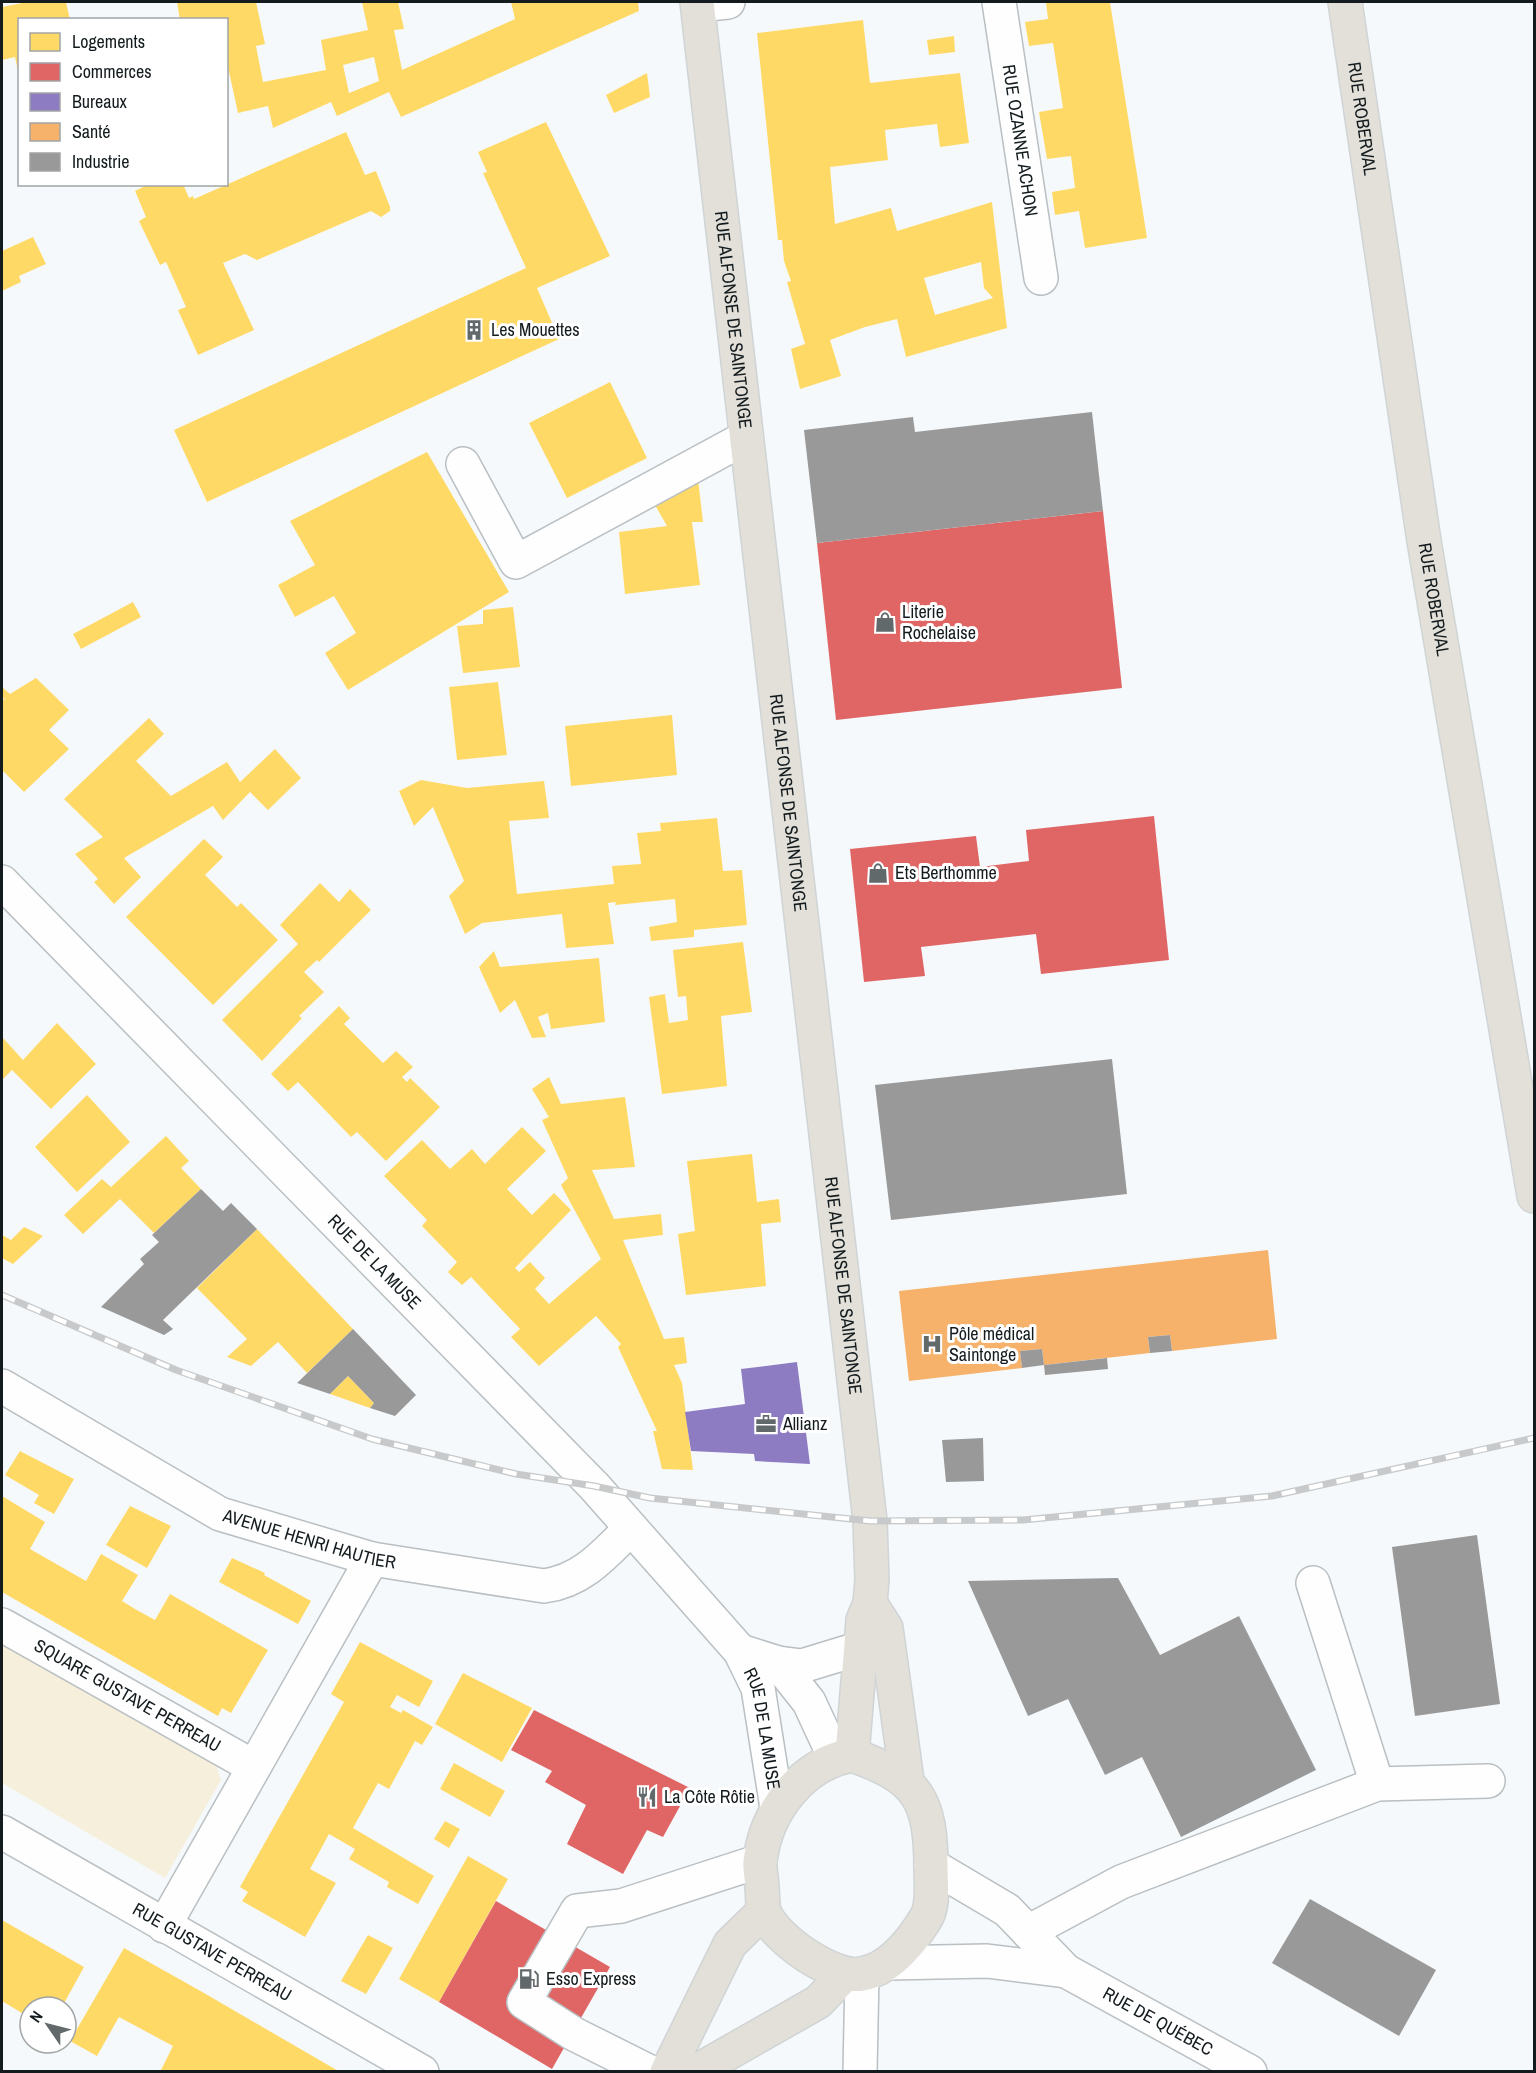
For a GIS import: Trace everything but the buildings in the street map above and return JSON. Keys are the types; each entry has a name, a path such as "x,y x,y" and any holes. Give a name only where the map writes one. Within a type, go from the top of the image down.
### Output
{"main road":[{"name":"RUE ROBERVAL","path":"1345,2 1424,540 1534,1196"},
{"name":"RUE ALFONSE DE SAINTONGE","path":"708,3 745,438 870,1521 870,1603 863,1620 861,1648 844,1756"},
{"path":"870,1603 886,1628 907,1781"},
{"path":"695,2072 818,2002 865,1970 912,1938 927,1916 931,1894 931,1864 927,1818 921,1800 907,1781 883,1766 844,1756 803,1778 777,1808 760,1861 764,1911 775,1930 795,1950 865,1970"},
{"path":"668,2072 730,1944 764,1911"}],"street":[{"name":"RUE OZANNE ACHON","path":"999,2 1041,278"},
{"path":"463,464 516,562 745,438"},
{"name":"RUE DE LA MUSE","path":"2,882 586,1478 740,1650 758,1688 777,1808"},
{"name":"AVENUE HENRI HAUTIER","path":"2,1386 220,1514 372,1559 544,1586 563,1584 581,1574 631,1528"},
{"path":"164,1926 372,1559"},
{"path":"1313,1583 1377,1784"},
{"name":"SQUARE GUSTAVE PERREAU","path":"2,1625 254,1767"},
{"name":"RUE DE LA MUSE","path":"740,1650 778,1663 802,1666 861,1648"},
{"name":"RUE DE LA MUSE","path":"778,1663 809,1702 844,1756"},
{"path":"1028,1932 1121,1882 1377,1784 1488,1781"},
{"name":"RUE GUSTAVE PERREAU","path":"2,1832 423,2072"},
{"path":"650,2072 574,2034 524,2002 577,1911 621,1906 760,1861"},
{"name":"RUE DE QUÉBEC","path":"931,1864 1007,1910 1066,1971 1250,2072"},
{"name":"RUE DE QUÉBEC","path":"865,1970 987,1961 1066,1971"},
{"path":"860,2072 865,1970"}],"shaded area":[{"path":"2,1640 215,1761 221,1780 165,1878 2,1783"}],"railway":[{"path":"2,1295 176,1370 372,1439 516,1474 594,1486 650,1498 870,1521 1023,1520 1272,1496 1534,1438"}],"place":[{"name":"Les Mouettes","path":"474,330"},
{"name":"Literie Rochelaise","path":"885,622"},
{"name":"Ets Berthomme","path":"878,873"},
{"name":"Pôle médical Saintonge","path":"932,1344"},
{"name":"Allianz","path":"766,1424"},
{"name":"La Côte Rôtie","path":"647,1797"},
{"name":"Esso Express","path":"529,1979"}]}
